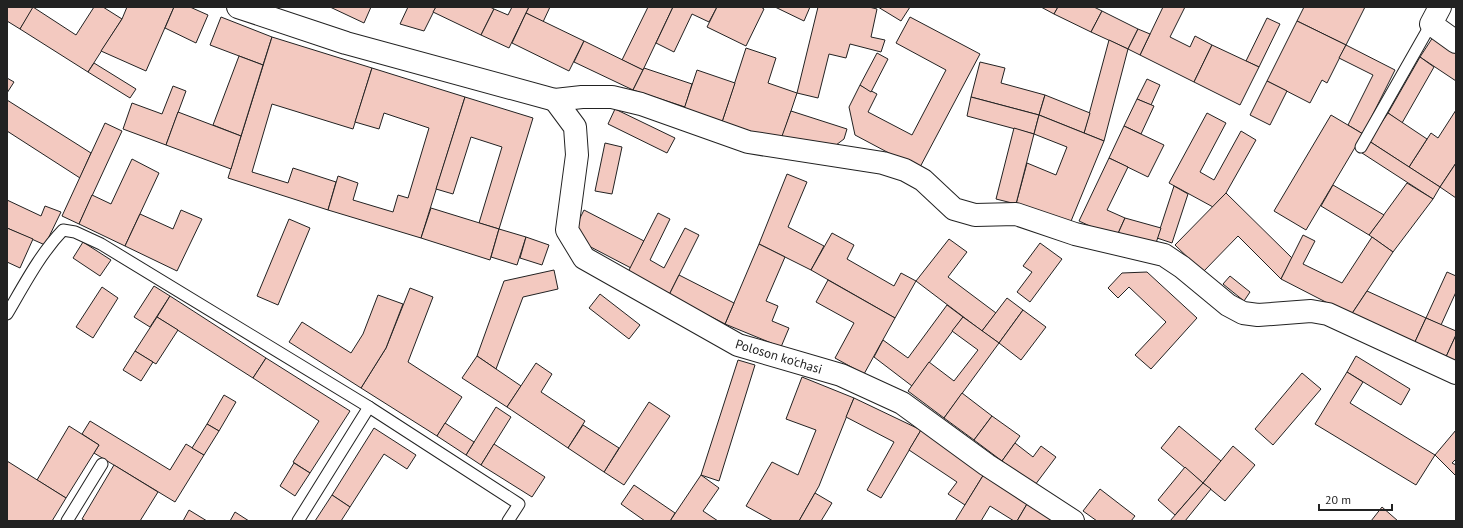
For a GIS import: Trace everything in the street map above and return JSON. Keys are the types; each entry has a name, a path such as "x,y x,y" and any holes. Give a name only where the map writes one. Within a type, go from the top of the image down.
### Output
{"street":[{"path":"238,7 346,43 555,100 582,97 612,97 641,104 748,142 883,163 905,170 923,180 954,209 975,215 1016,214 1070,233 1164,255 1182,267 1228,305 1242,313 1258,315 1311,311 1328,314 1456,373"},
{"path":"1435,15 1456,42"},
{"name":"Poloson ko'chasi","path":"555,100 575,128 578,155 567,230 584,258 738,345 840,375 902,403 987,465 1073,521"}],"lane":[{"path":"1361,147 1435,15"},
{"path":"7,314 28,277 58,236 63,230 75,232 108,248 369,407 519,504 508,521"},
{"path":"298,521 369,407"},
{"path":"67,521 102,464"}],"building":[{"path":"7,7 34,7 20,29 7,21"},
{"path":"33,7 76,35 94,7 103,7 122,19 88,72 20,29"},
{"path":"127,7 174,7 146,71 101,51 122,19"},
{"path":"174,7 190,7 208,15 196,43 165,28"},
{"path":"330,7 371,7 364,23"},
{"path":"408,7 436,7 424,31 400,24"},
{"path":"436,7 490,7 494,9 481,35 433,12"},
{"path":"512,7 529,7 509,48 481,35 494,9 508,15"},
{"path":"529,7 550,7 543,22 526,13"},
{"path":"648,7 673,7 643,70 622,60"},
{"path":"673,7 717,7 709,22 692,14 674,52 656,43"},
{"path":"717,7 761,7 764,9 746,46 707,27"},
{"path":"775,7 810,7 804,21"},
{"path":"818,7 869,7 877,9 871,37 885,40 881,52 850,44 846,58 829,54 818,98 797,93"},
{"path":"878,7 910,7 901,21"},
{"path":"1041,7 1058,7 1054,14"},
{"path":"1058,7 1094,7 1102,11 1091,32 1054,14"},
{"path":"1163,7 1185,7 1170,37 1190,47 1195,36 1212,45 1194,82 1140,55"},
{"path":"1304,7 1365,7 1346,45 1297,21"},
{"path":"1102,11 1138,29 1128,49 1091,32"},
{"path":"526,13 584,41 569,71 512,43"},
{"path":"221,17 272,37 263,65 210,45"},
{"path":"910,17 980,54 919,169 855,135 849,107 860,85 877,94 868,112 912,135 946,70 896,43"},
{"path":"1267,18 1280,24 1259,67 1246,61"},
{"path":"1297,21 1346,45 1327,83 1322,80 1310,103 1267,81"},
{"path":"1138,29 1150,34 1140,55 1128,49"},
{"path":"272,37 372,68 353,129 272,104 252,172 288,183 293,168 336,182 328,210 228,178"},
{"path":"1433,37 1456,52 1456,81 1420,57"},
{"path":"1109,40 1128,49 1104,141 1084,133"},
{"path":"584,41 643,70 633,90 574,62"},
{"path":"1212,45 1259,67 1240,105 1194,82"},
{"path":"1346,45 1395,70 1363,134 1348,125 1373,75 1339,58"},
{"path":"746,48 776,58 768,83 797,93 781,141 722,122"},
{"path":"877,53 888,59 871,92 860,85"},
{"path":"239,56 263,65 241,136 213,125"},
{"path":"1420,57 1434,67 1402,123 1388,113"},
{"path":"980,62 1005,68 1001,83 1045,95 1039,115 971,97"},
{"path":"94,63 136,89 130,98 88,72"},
{"path":"372,68 465,97 421,238 328,210 338,176 358,183 353,200 393,212 398,195 408,198 429,128 384,113 379,129 355,122"},
{"path":"644,68 692,84 685,107 633,90"},
{"path":"697,70 735,83 722,122 684,109"},
{"path":"7,78 14,82 7,93"},
{"path":"1147,79 1160,85 1151,105 1137,99"},
{"path":"1267,81 1287,91 1270,125 1250,115"},
{"path":"173,86 186,91 166,145 123,129 132,103 162,114"},
{"path":"1045,95 1090,113 1084,133 1039,115"},
{"path":"465,97 533,118 499,229 479,223 502,147 471,137 453,194 436,189"},
{"path":"971,97 1039,115 1034,134 967,116"},
{"path":"1137,99 1154,106 1141,134 1124,126"},
{"path":"7,100 91,153 80,178 7,131"},
{"path":"615,109 675,138 667,153 608,124"},
{"path":"1456,110 1456,163 1440,187 1409,167 1431,133 1438,138"},
{"path":"791,111 847,129 844,139 828,151 782,136"},
{"path":"178,112 241,136 231,169 166,145"},
{"path":"1207,113 1226,123 1200,172 1214,180 1241,131 1256,140 1226,193 1213,207 1169,183"},
{"path":"1388,113 1427,139 1409,167 1369,141"},
{"path":"1039,115 1104,141 1069,226 1016,204 1027,163 1056,175 1067,147 1034,134"},
{"path":"1331,115 1363,134 1306,230 1274,211"},
{"path":"105,123 122,131 79,224 62,216"},
{"path":"1124,126 1164,145 1148,177 1109,158"},
{"path":"1014,128 1034,134 1016,204 996,199"},
{"path":"1369,141 1440,187 1433,199 1362,153"},
{"path":"605,143 622,147 612,194 595,191"},
{"path":"1109,158 1128,167 1107,210 1125,218 1116,238 1079,221"},
{"path":"132,159 159,173 125,246 79,224 92,195 111,204"},
{"path":"1456,163 1456,198 1440,187"},
{"path":"787,174 807,182 788,227 824,246 811,270 759,244"},
{"path":"1407,183 1433,199 1393,252 1369,235"},
{"path":"1333,185 1384,215 1369,235 1321,206"},
{"path":"1174,186 1188,194 1172,243 1157,238"},
{"path":"1226,193 1292,258 1281,279 1238,236 1203,272 1175,245"},
{"path":"7,200 41,216 45,206 61,212 45,245 7,228"},
{"path":"431,208 499,229 490,260 421,238"},
{"path":"181,210 202,219 177,271 125,246 140,214 173,229"},
{"path":"584,210 644,241 631,268 585,244 575,228"},
{"path":"658,213 670,219 650,260 664,268 685,228 699,235 669,295 627,274"},
{"path":"1125,218 1161,228 1154,249 1116,238"},
{"path":"289,219 310,228 278,305 257,296"},
{"path":"7,228 33,239 20,268 7,262"},
{"path":"499,229 526,237 517,265 491,257"},
{"path":"832,233 854,245 847,259 894,286 901,273 916,281 895,318 811,270"},
{"path":"1303,235 1315,241 1303,264 1342,283 1372,237 1393,252 1351,315 1281,279"},
{"path":"526,237 549,245 542,265 520,258"},
{"path":"949,239 967,252 948,277 996,313 982,331 916,281"},
{"path":"83,242 111,260 100,276 73,258"},
{"path":"1040,243 1062,259 1030,302 1017,292 1032,272 1023,266"},
{"path":"759,244 785,257 766,301 778,306 772,321 789,328 781,347 725,324"},
{"path":"554,270 558,289 523,297 496,369 477,356 504,281"},
{"path":"1147,272 1197,318 1151,369 1135,355 1166,322 1129,287 1118,298 1108,288 1122,273"},
{"path":"1447,272 1456,276 1456,292 1441,325 1426,318"},
{"path":"679,275 734,303 725,324 669,295"},
{"path":"1230,276 1250,292 1244,301 1223,284"},
{"path":"828,280 895,318 864,374 835,358 854,323 816,302"},
{"path":"154,286 170,296 150,327 134,317"},
{"path":"102,287 118,298 93,338 76,327"},
{"path":"410,288 433,297 408,362 462,397 437,436 361,388 386,348"},
{"path":"1367,291 1426,318 1414,344 1351,315"},
{"path":"600,294 640,325 629,339 589,308"},
{"path":"378,295 403,304 386,348 361,388 289,342 302,322 351,353 363,334"},
{"path":"170,296 266,358 253,378 157,317"},
{"path":"1007,298 1023,310 999,343 982,331"},
{"path":"947,305 963,317 912,386 874,357 883,340 908,358"},
{"path":"1023,310 1046,327 1021,360 999,343"},
{"path":"157,317 178,330 156,364 135,351"},
{"path":"963,317 999,343 944,418 908,391 929,362 954,381 978,350 952,331"},
{"path":"1426,318 1456,331 1456,335 1445,359 1414,344"},
{"path":"1456,335 1456,364 1445,359"},
{"path":"135,351 153,362 141,381 123,370"},
{"path":"477,356 521,386 507,407 462,378"},
{"path":"1356,356 1410,389 1401,405 1347,372"},
{"path":"266,358 350,411 310,473 293,462 319,421 253,378"},
{"path":"738,360 755,365 719,481 701,475"},
{"path":"536,363 552,374 541,392 585,421 568,448 507,407"},
{"path":"1347,372 1363,382 1350,403 1435,455 1416,485 1315,424"},
{"path":"1302,373 1321,389 1273,445 1255,429"},
{"path":"802,377 854,398 819,486 799,521 773,521 746,506 772,462 798,475 816,430 786,419"},
{"path":"962,393 992,416 974,440 944,418"},
{"path":"224,395 236,402 219,431 207,424"},
{"path":"854,398 921,430 881,498 867,490 894,442 846,417"},
{"path":"649,402 670,416 624,485 604,472"},
{"path":"496,407 511,417 481,465 466,455"},
{"path":"992,416 1020,436 1002,461 974,440"},
{"path":"90,421 170,470 186,444 204,455 175,502 94,453 99,445 82,434"},
{"path":"445,423 474,442 466,455 437,436"},
{"path":"207,424 219,431 204,455 192,448"},
{"path":"583,425 619,448 604,472 568,448"},
{"path":"69,426 99,445 66,498 37,480"},
{"path":"1179,426 1221,461 1203,483 1161,448"},
{"path":"374,428 416,455 407,469 384,454 350,507 332,495"},
{"path":"921,430 984,474 965,505 948,494 957,482 909,450"},
{"path":"1456,430 1456,459 1452,463 1456,465 1456,476 1435,455"},
{"path":"1015,443 1033,457 1041,446 1056,457 1035,485 1002,461"},
{"path":"494,444 545,477 532,497 481,465"},
{"path":"1233,446 1255,465 1225,501 1203,483"},
{"path":"7,461 66,498 52,521 7,521"},
{"path":"294,463 310,473 295,496 280,486"},
{"path":"114,465 158,492 140,521 86,521 82,519"},
{"path":"1185,467 1203,483 1175,515 1158,500"},
{"path":"984,474 1027,504 1017,521 1014,521 990,506 981,521 955,521"},
{"path":"701,475 719,488 703,511 718,521 670,521"},
{"path":"1203,483 1211,489 1185,521 1170,521"},
{"path":"634,485 675,513 670,521 645,521 621,504"},
{"path":"1100,489 1135,516 1131,521 1097,521 1083,511"},
{"path":"815,493 832,503 821,521 799,521"},
{"path":"332,495 350,507 341,521 315,521"},
{"path":"1027,504 1055,521 1017,521"},
{"path":"1382,507 1398,521 1371,521"},
{"path":"189,510 207,521 183,521"},
{"path":"235,512 249,521 230,521"}]}
